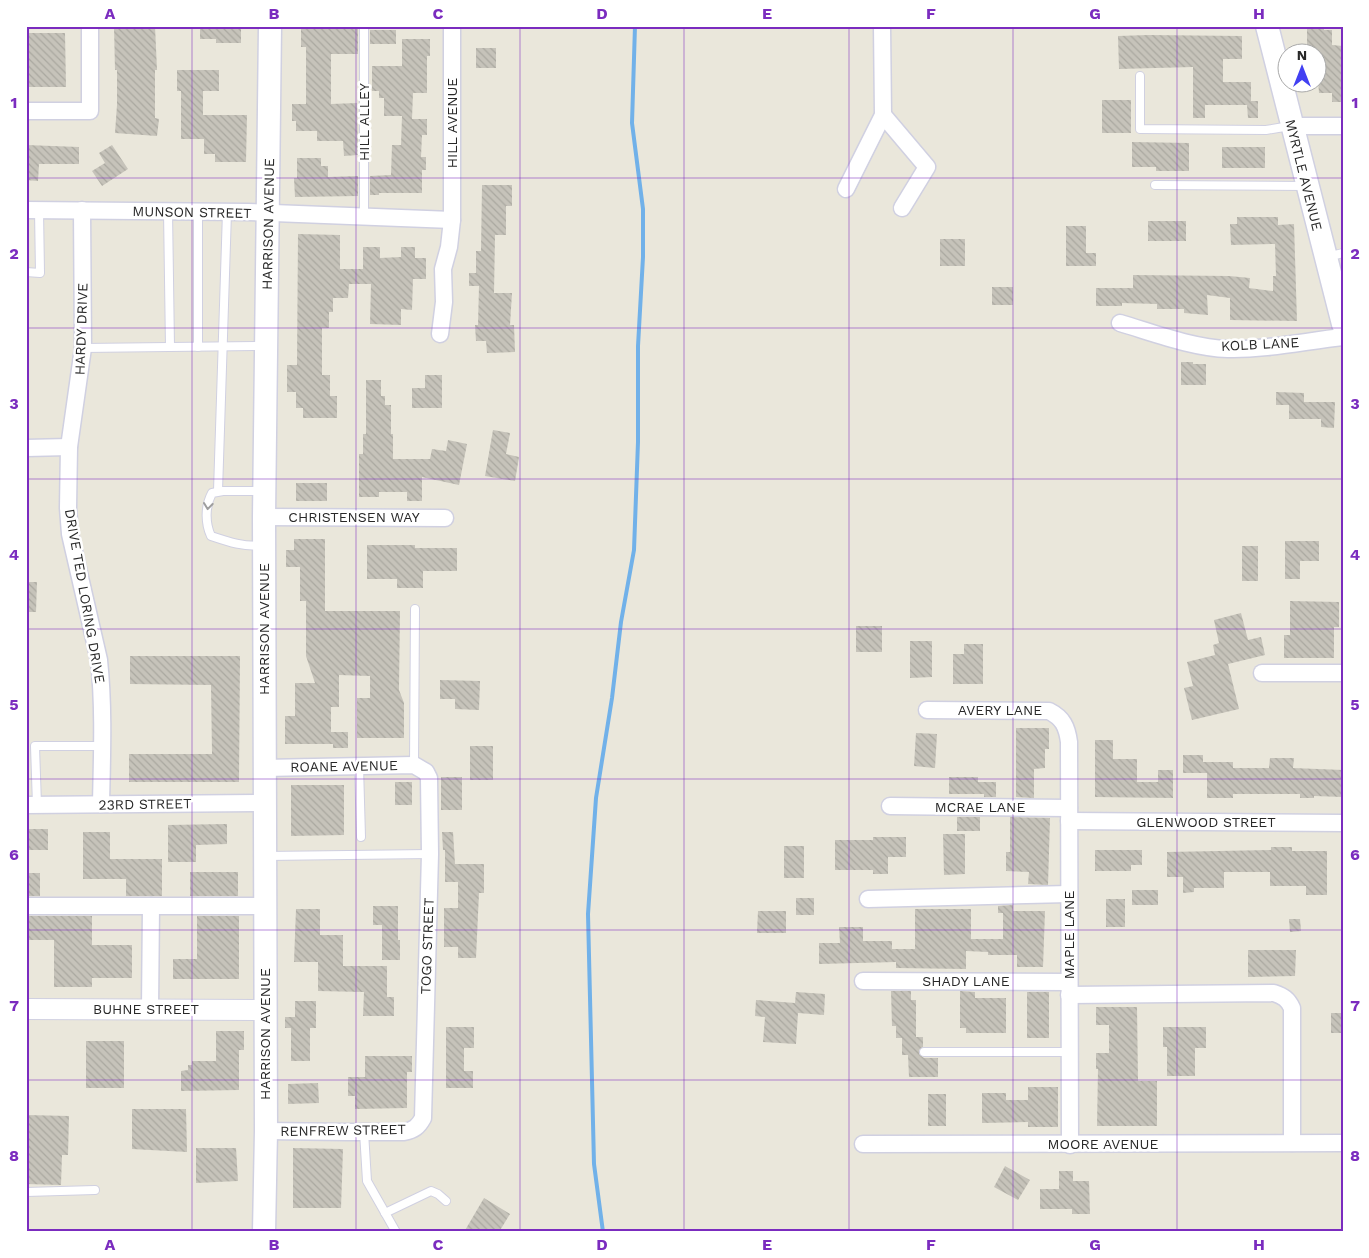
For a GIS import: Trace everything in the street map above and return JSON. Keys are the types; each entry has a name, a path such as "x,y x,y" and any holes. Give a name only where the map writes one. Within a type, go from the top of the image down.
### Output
{"main road":[{"name":"HARRISON AVENUE","path":"264,1232 266,1131 264,491 270,26"},
{"name":"MYRTLE AVENUE","path":"1267,26 1306,186 1334,255 1343,324"}],"street":[{"path":"26,111 90,111 90,26"},
{"name":"HILL AVENUE","path":"440,334 444,302 443,269 449,248 452,220 452,26"},
{"path":"846,190 883,115 882,26"},
{"path":"883,115 927,166 902,208"},
{"path":"1292,126 1343,126"},
{"name":"MUNSON STREET","path":"33,210 198,211 452,220"},
{"name":"HARDY DRIVE","path":"69,447 83,348 82,210"},
{"name":"KOLB LANE","path":"1120,323 1200,345 1228,349 1275,346 1343,337"},
{"path":"26,448 69,447"},
{"name":"DRIVE TED LORING DRIVE","path":"69,447 68,520 99,660 102,698 101,804"},
{"name":"CHRISTENSEN WAY","path":"264,517 445,518"},
{"path":"1262,673 1343,673"},
{"name":"AVERY LANE","path":"927,710 1050,711 1060,717 1066,726"},
{"name":"MAPLE LANE","path":"1066,726 1069,742 1070,1145"},
{"name":"ROANE AVENUE","path":"264,768 418,767"},
{"name":"TOGO STREET","path":"418,767 429,778 430,854 423,1118 419,1125"},
{"name":"23RD STREET","path":"31,805 264,803"},
{"name":"MCRAE LANE","path":"890,806 1069,815"},
{"name":"GLENWOOD STREET","path":"1069,815 1343,823"},
{"path":"868,899 1069,894"},
{"path":"26,906 264,906"},
{"path":"150,906 150,1009"},
{"name":"SHADY LANE","path":"862,981 1274,993 1282,996 1292,1008 1292,1143"},
{"name":"BUHNE STREET","path":"26,1009 265,1010"},
{"name":"RENFREW STREET","path":"266,1131 411,1131 419,1125"},
{"name":"MOORE AVENUE","path":"863,1144 1343,1143"}],"lane":[{"name":"HILL ALLEY","path":"364,26 364,218"},
{"path":"1140,76 1140,129 1266,130 1292,126"},
{"path":"1155,185 1306,186"},
{"path":"26,272 40,273 33,210"},
{"path":"168,211 170,347"},
{"path":"198,211 198,347"},
{"path":"218,491 227,212"},
{"path":"83,348 266,346"},
{"path":"264,491 218,491 212,493 208,500 207,527 211,536 243,546 264,546"},
{"path":"414,609 418,767"},
{"path":"31,805 35,746 102,746"},
{"path":"359,766 362,837"},
{"path":"264,856 430,854"},
{"path":"924,1052 1069,1052"},
{"path":"364,1132 367,1181 396,1232"},
{"path":"26,1192 95,1190"},
{"path":"385,1213 431,1191 446,1201"}],"building":[{"path":"114,26 155,26 157,70 155,70 155,118 159,119 157,136 115,133 117,70 115,70"},
{"path":"200,26 241,26 241,43 216,43 216,39 200,39"},
{"path":"301,26 358,26 358,54 331,54 331,104 357,103 358,155 344,156 343,141 317,141 317,131 296,131 296,121 292,121 292,104 306,104 306,47 301,47"},
{"path":"1307,26 1324,26 1324,30 1332,30 1332,45 1343,46 1343,102 1332,102 1332,93 1319,93 1326,92 1326,42 1307,42"},
{"path":"370,30 396,30 396,44 370,44"},
{"path":"26,33 65,33 66,87 26,87"},
{"path":"1118,36 1242,36 1242,59 1223,59 1223,82 1251,82 1251,101 1258,101 1258,118 1248,118 1247,105 1205,105 1205,118 1193,118 1193,67 1119,69"},
{"path":"402,39 430,39 430,56 427,56 427,93 413,93 412,119 427,119 427,135 422,135 421,157 426,157 426,170 422,170 422,193 379,193 379,195 370,195 370,176 391,175 392,145 401,145 402,116 384,116 384,98 379,98 379,91 372,91 372,66 402,66"},
{"path":"476,48 496,48 496,68 476,68"},
{"path":"177,70 219,70 219,91 203,91 203,115 247,115 246,162 215,162 215,154 204,154 204,139 181,139 181,91 177,91"},
{"path":"1102,100 1131,100 1131,133 1102,133"},
{"path":"1132,142 1189,143 1189,171 1156,171 1156,167 1132,167"},
{"path":"26,145 79,147 79,164 39,164 38,181 26,180"},
{"path":"112,145 128,169 102,186 92,171 105,163 99,153"},
{"path":"1222,147 1265,147 1265,168 1222,168"},
{"path":"297,158 321,158 321,166 328,166 328,177 358,176 358,196 295,197 294,178 297,178"},
{"path":"482,185 512,185 512,206 506,206 506,235 495,235 494,293 512,293 510,325 514,325 515,352 487,353 486,341 476,341 475,325 478,325 479,286 469,286 469,273 476,273 476,251 481,251"},
{"path":"1237,217 1278,217 1278,225 1294,224 1297,321 1230,320 1230,298 1207,295 1208,315 1184,313 1184,309 1157,309 1157,304 1122,303 1122,306 1096,306 1096,288 1133,288 1133,275 1250,278 1249,288 1273,291 1273,276 1276,276 1275,244 1231,245 1230,224 1237,224"},
{"path":"1148,221 1186,221 1186,241 1148,241"},
{"path":"1066,226 1086,226 1086,253 1096,253 1096,266 1066,266"},
{"path":"298,234 340,235 340,269 363,269 363,247 380,247 380,258 401,257 401,247 415,247 415,258 426,258 426,279 413,279 412,310 401,309 401,325 370,324 371,284 349,284 348,298 333,298 333,312 329,312 329,328 322,328 322,375 330,375 330,396 337,396 337,418 303,418 303,408 296,408 296,392 287,392 287,365 297,365"},
{"path":"940,239 965,239 965,266 940,266"},
{"path":"992,287 1013,287 1013,305 992,305"},
{"path":"1181,362 1206,364 1206,385 1181,385"},
{"path":"425,375 442,375 442,408 412,408 412,388 425,388"},
{"path":"366,380 381,380 381,396 385,396 385,405 391,405 393,459 430,459 432,449 446,451 448,440 467,444 459,485 422,477 422,501 407,501 407,492 379,492 379,497 359,497 359,454 363,454 363,434 366,434"},
{"path":"1276,392 1304,393 1304,402 1335,402 1334,428 1321,427 1321,419 1289,419 1289,405 1276,405"},
{"path":"493,430 510,433 506,454 519,457 515,481 485,476"},
{"path":"296,483 327,483 327,501 296,501"},
{"path":"294,539 325,539 325,611 400,611 399,690 404,703 404,738 357,738 357,698 370,698 370,676 339,675 339,707 331,707 331,732 348,732 348,748 333,748 333,744 285,744 285,716 295,716 295,683 315,683 306,656 306,601 300,601 300,567 286,567 286,550 294,550"},
{"path":"1285,541 1319,541 1319,561 1300,561 1300,579 1285,579"},
{"path":"367,545 415,545 415,548 457,548 457,571 423,571 423,588 397,588 397,579 367,579"},
{"path":"1242,546 1258,546 1258,581 1242,581"},
{"path":"26,582 37,582 36,612 26,612"},
{"path":"1290,601 1339,602 1339,627 1334,627 1334,658 1284,658 1284,635 1290,635"},
{"path":"1241,613 1248,640 1261,637 1265,655 1228,664 1239,709 1192,720 1184,688 1193,686 1187,662 1215,655 1213,645 1219,643 1214,620"},
{"path":"856,626 882,626 882,652 856,652"},
{"path":"910,641 932,641 932,677 910,678"},
{"path":"964,644 983,644 983,684 953,684 953,654 964,654"},
{"path":"130,656 240,656 239,782 129,782 129,754 212,754 211,685 130,684"},
{"path":"440,680 480,681 479,710 455,709 455,699 440,699"},
{"path":"1016,728 1049,728 1049,749 1045,749 1045,768 1034,769 1034,798 1016,797"},
{"path":"916,733 937,734 935,768 914,766"},
{"path":"1095,740 1113,740 1113,759 1137,759 1137,782 1158,782 1158,770 1173,770 1173,798 1095,797"},
{"path":"470,746 493,746 493,780 470,780"},
{"path":"1183,755 1203,755 1203,762 1233,762 1233,768 1269,768 1270,758 1294,758 1293,768 1343,770 1343,797 1314,796 1314,798 1300,798 1300,794 1233,794 1233,798 1207,798 1207,773 1183,773"},
{"path":"441,777 462,777 462,810 441,810"},
{"path":"949,777 978,777 978,782 996,782 996,797 984,797 984,794 949,794"},
{"path":"395,782 412,782 412,805 395,805"},
{"path":"291,785 344,785 344,835 291,836"},
{"path":"957,817 980,817 980,831 957,831"},
{"path":"1010,817 1050,818 1048,885 1028,884 1029,872 1006,871 1006,852 1010,852"},
{"path":"227,824 227,844 196,845 196,862 168,862 168,825"},
{"path":"26,829 48,829 48,850 26,850"},
{"path":"83,832 110,832 110,859 162,859 162,896 126,896 126,879 83,879"},
{"path":"442,832 453,832 455,864 484,864 484,893 479,893 476,958 458,958 458,947 444,947 444,908 458,908 458,882 445,882 445,850 443,850"},
{"path":"943,834 965,834 965,874 944,875"},
{"path":"873,837 906,837 906,857 888,857 888,874 873,874 873,870 835,870 835,840 873,840"},
{"path":"784,846 804,846 804,878 784,878"},
{"path":"1271,847 1292,847 1292,851 1327,851 1327,895 1306,895 1306,886 1270,886 1270,872 1224,872 1224,888 1194,888 1194,892 1183,893 1183,877 1167,877 1167,852 1271,850"},
{"path":"1095,850 1142,850 1142,865 1131,865 1131,871 1095,871"},
{"path":"190,872 238,872 238,896 190,896"},
{"path":"26,873 40,873 40,896 26,896"},
{"path":"1132,890 1158,890 1158,905 1132,905"},
{"path":"796,898 814,898 814,915 796,915"},
{"path":"1106,899 1125,899 1125,927 1106,927"},
{"path":"1013,905 1013,911 1045,911 1043,967 1017,967 1017,955 988,955 988,952 966,951 966,969 896,968 896,962 819,964 819,943 840,943 839,927 863,927 863,941 892,941 892,949 915,949 915,909 971,909 971,939 1003,939 1003,913 998,913 998,906"},
{"path":"373,906 398,906 400,960 382,960 382,925 373,925"},
{"path":"296,909 320,909 320,935 343,935 343,966 387,966 387,997 394,997 394,1016 363,1016 364,992 318,991 318,962 294,962"},
{"path":"758,911 786,911 786,933 757,933"},
{"path":"26,916 92,916 92,945 132,945 132,978 92,978 92,987 54,987 54,940 26,940"},
{"path":"197,916 239,916 239,979 173,979 173,959 197,959"},
{"path":"1289,919 1300,919 1301,931 1290,932"},
{"path":"1248,950 1296,950 1295,976 1248,977"},
{"path":"891,991 911,991 911,1000 916,1000 916,1037 923,1037 923,1047 919,1050 919,1054 924,1058 938,1058 938,1077 909,1077 908,1055 902,1055 902,1038 896,1038 896,1026 892,1026"},
{"path":"960,991 975,992 975,998 1006,998 1006,1033 966,1033 966,1028 960,1028"},
{"path":"796,992 825,994 824,1015 798,1013 796,1044 763,1042 765,1017 755,1016 756,1000 795,1003"},
{"path":"1027,992 1049,992 1049,1038 1027,1038"},
{"path":"295,1001 316,1001 316,1028 310,1028 310,1061 291,1061 291,1028 285,1028 285,1017 295,1017"},
{"path":"1096,1007 1137,1007 1138,1081 1157,1081 1157,1126 1097,1126 1098,1069 1096,1069 1096,1053 1109,1053 1109,1025 1096,1025"},
{"path":"1331,1013 1343,1013 1343,1033 1331,1033"},
{"path":"446,1027 474,1027 474,1048 464,1048 464,1071 473,1071 473,1088 446,1088"},
{"path":"1163,1027 1206,1027 1206,1048 1195,1048 1195,1076 1167,1076 1167,1047 1163,1047"},
{"path":"216,1031 244,1031 244,1050 239,1050 239,1090 181,1091 181,1071 188,1070 188,1065 192,1065 192,1061 216,1061"},
{"path":"86,1041 124,1041 124,1088 86,1088"},
{"path":"365,1056 412,1056 412,1072 407,1072 407,1108 355,1109 355,1096 348,1096 348,1077 365,1077"},
{"path":"318,1083 319,1103 288,1104 288,1084"},
{"path":"1028,1087 1058,1087 1058,1127 1028,1127 1028,1122 982,1123 982,1093 1006,1093 1006,1100 1028,1100"},
{"path":"928,1094 946,1094 946,1126 928,1126"},
{"path":"132,1109 186,1109 187,1152 132,1149"},
{"path":"26,1115 69,1116 68,1155 62,1155 61,1185 26,1184"},
{"path":"196,1148 236,1148 238,1181 196,1183"},
{"path":"293,1148 343,1149 341,1208 293,1208"},
{"path":"1005,1166 1030,1180 1018,1200 994,1187"},
{"path":"1059,1171 1073,1171 1073,1181 1089,1181 1090,1214 1072,1214 1072,1209 1040,1209 1040,1189 1059,1189"},
{"path":"484,1198 510,1214 499,1232 464,1232"}],"waterway":[{"path":"603,1232 594,1164 588,914 596,798 612,698 621,622 634,550 638,442 638,346 643,257 643,209 632,123 635,26"}]}
